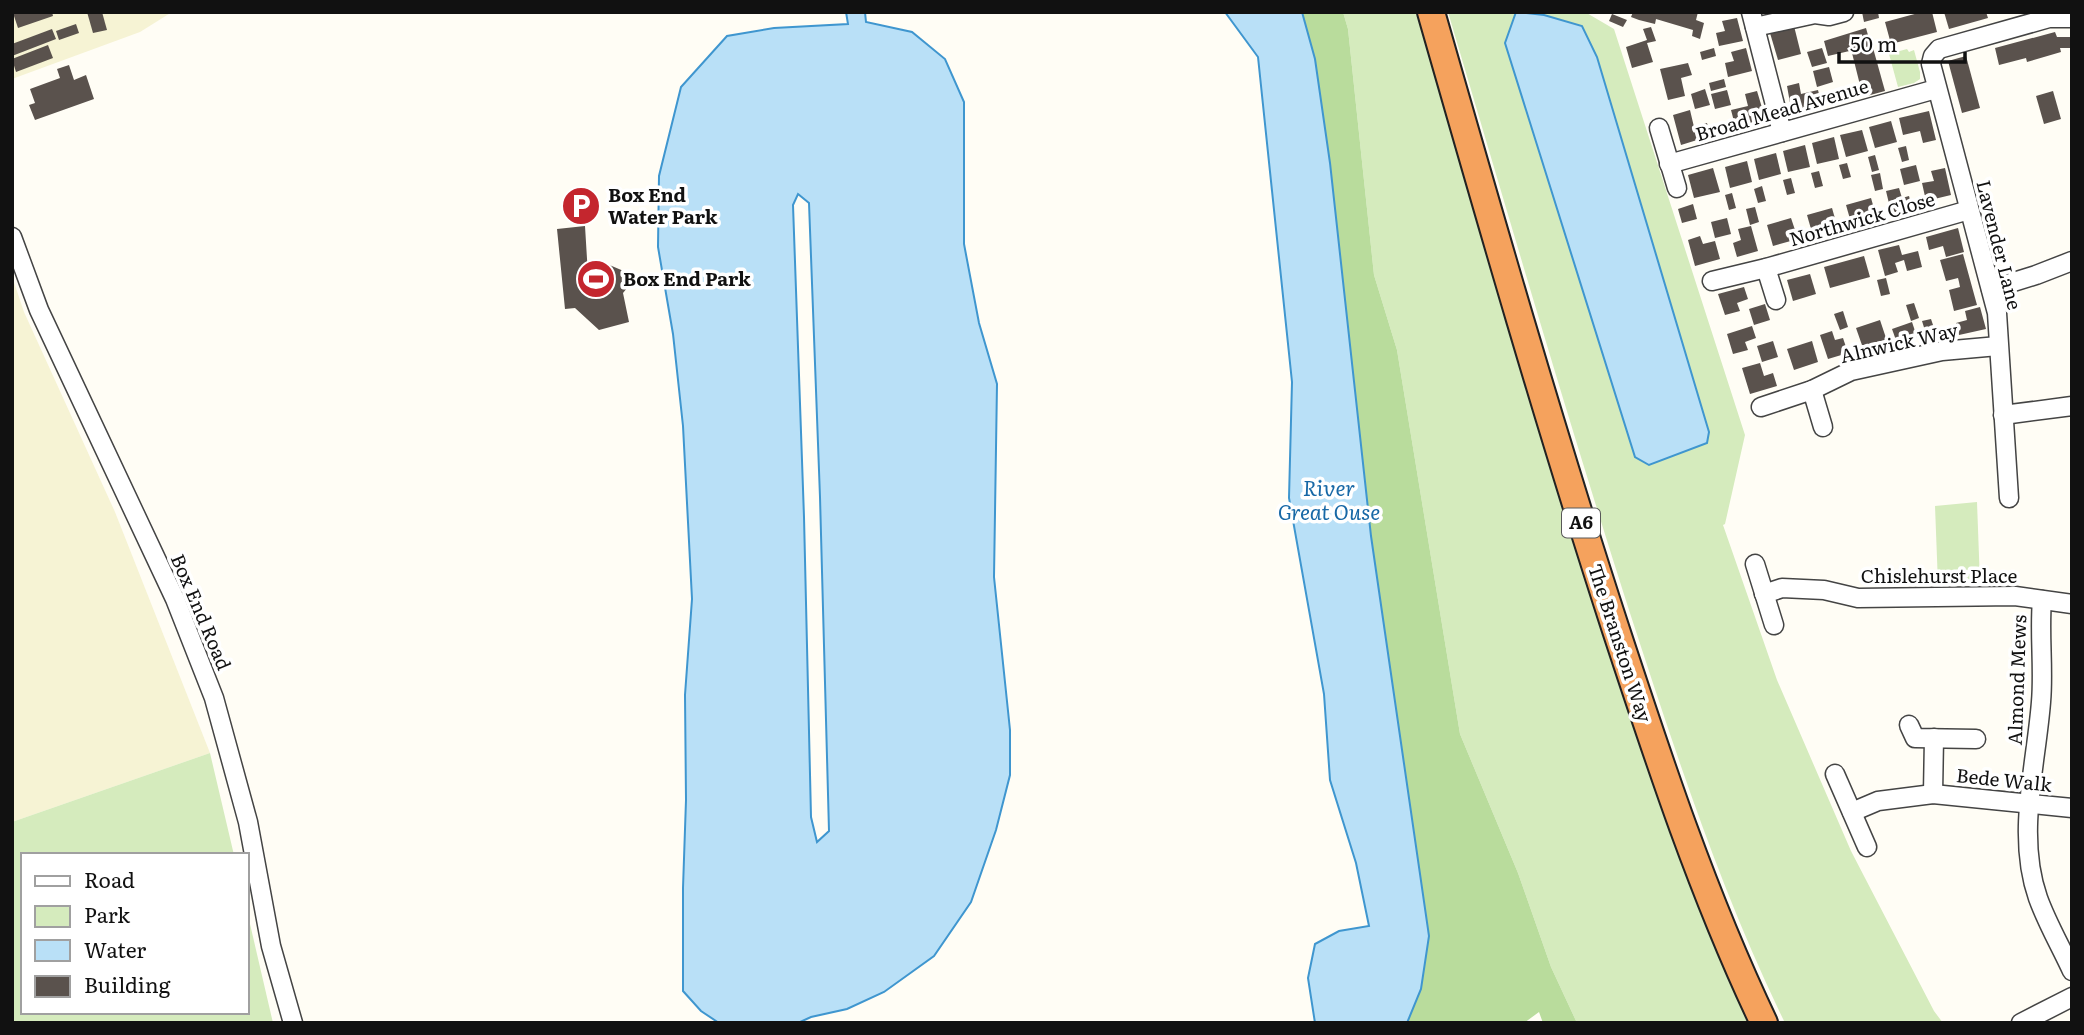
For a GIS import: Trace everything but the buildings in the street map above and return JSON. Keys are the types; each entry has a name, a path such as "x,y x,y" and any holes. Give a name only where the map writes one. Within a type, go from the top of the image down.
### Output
{"highway":[{"name":"The Branston Way","path":"1431,12 1580,520 1665,780 1736,965 1764,1023"}],"street":[{"path":"1782,132 1753,20 1815,13 1829,16 1844,12"},
{"path":"1936,89 1931,64 1939,49 2049,18 2072,18"},
{"name":"Broad Mead Avenue","path":"1670,164 1936,89"},
{"name":"Lavender Lane","path":"1936,89 1997,313 2009,498"},
{"path":"1659,128 1677,188"},
{"name":"Northwick Close","path":"1712,281 1969,210"},
{"name":"Box End Road","path":"12,237 39,310 175,598 214,698 247,821 271,946 293,1023"},
{"path":"1991,289 2072,261"},
{"path":"1766,268 1776,300"},
{"name":"Alnwick Way","path":"1761,407 1812,390 1851,371 1942,351 1998,346"},
{"path":"1812,390 1824,427"},
{"path":"2003,415 2072,407"},
{"path":"1755,564 1774,625"},
{"name":"Chislehurst Place","path":"1764,594 1782,588 1824,590 1858,598 1992,596 2072,604"},
{"name":"Almond Mews","path":"2042,600 2041,699 2030,803 2029,858 2038,898 2072,971"},
{"name":"Bede Walk","path":"1909,725 1915,738 1976,739"},
{"name":"Bede Walk","path":"1933,794 1934,738"},
{"path":"1835,774 1867,848"},
{"name":"Bede Walk","path":"1852,812 1904,796 1933,794 2072,808"},
{"path":"2021,1023 2072,997"}],"shaded area":[{"path":"12,12 172,12 140,32 12,79"},
{"path":"12,276 24,312 115,512 210,753 12,822"}],"green space":[{"path":"1302,12 1343,12 1348,29 1374,275 1397,350 1460,734 1518,873 1551,967 1577,1023 1543,1023 1539,1012 1524,1023 1407,1023 1421,989 1429,936 1371,536 1330,163 1315,59"},
{"path":"1343,12 1420,12 1756,1023 1577,1023 1551,967 1518,873 1460,734 1397,350 1374,275 1348,29"},
{"path":"1448,12 1585,12 1614,29 1745,435 1723,525 1777,680 1851,851 1934,1011 1943,1023 1785,1023 1761,973 1719,870 1663,713 1582,459"},
{"path":"1907,49 1909,52 1914,50 1920,79 1898,87 1889,54"},
{"path":"1977,502 1980,583 1938,584 1935,506"},
{"path":"210,753 234,853 21,853 21,1014 248,1014 248,915 273,1023 12,1023 12,822"}],"water":[{"name":"Box End Park","path":"846,12 865,12 866,22 912,32 945,59 964,102 964,244 979,323 997,384 994,577 1010,730 1010,775 996,830 971,902 934,956 884,992 847,1009 811,1017 798,1023 719,1023 701,1011 683,991 685,695 692,599 683,426 673,334 658,247 659,176 681,87 727,36 774,28 848,24","holes":["798,194 809,203 829,831 817,842 811,817 793,205"]},
{"name":"River Great Ouse","path":"1225,12 1302,12 1315,59 1330,163 1371,536 1429,936 1421,989 1407,1023 1315,1023 1308,978 1315,944 1339,931 1369,926 1356,863 1330,780 1324,694 1289,498 1292,382 1258,57"},
{"path":"1516,12 1544,15 1582,26 1597,57 1709,432 1707,443 1649,465 1635,457 1505,43"}],"place":[{"name":"Box End Water Park","path":"581,206"},
{"name":"Box End Park","path":"596,279"}]}
